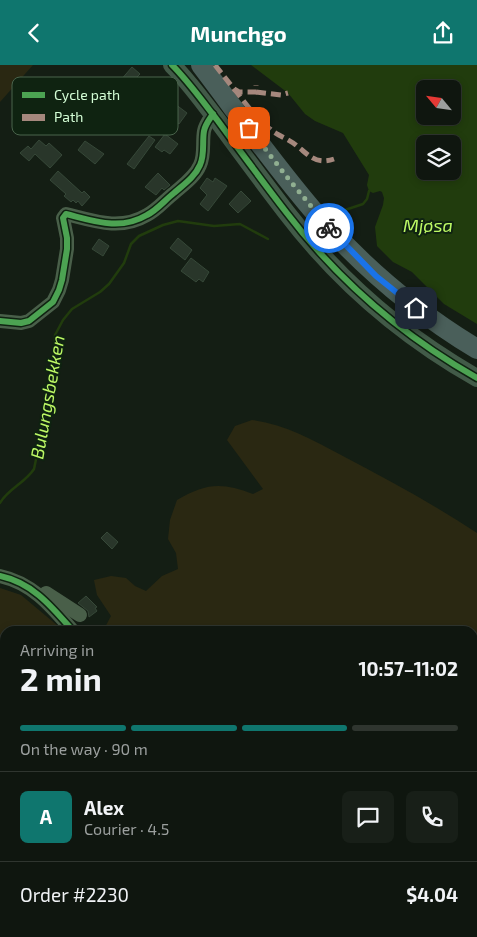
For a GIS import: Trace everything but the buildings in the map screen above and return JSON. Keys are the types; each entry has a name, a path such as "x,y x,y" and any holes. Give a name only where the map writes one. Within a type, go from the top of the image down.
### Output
{"highway":[{"path":"201,65 317,215 346,246 376,276 416,308 477,349"}],"main road":[{"path":"172,65 213,114 288,215 350,284 402,329 430,349 477,377"}],"street":[{"path":"0,321 21,323 29,321 52,302 59,290 65,265 67,238 63,219 66,214 112,225 122,224 146,216 192,176 200,166 203,156 204,132 213,114"},
{"path":"0,576 16,580 38,593 68,626"},
{"path":"38,593 48,594 80,615"}],"shaded area":[{"path":"0,65 33,65 22,77 12,77 12,89 0,102"},
{"path":"252,420 298,433 410,492 477,533 477,626 106,626 111,616 97,595 94,580 111,576 126,578 135,586 146,591 162,576 178,569 176,553 168,539 170,520 177,500 206,487 232,487 253,494 263,489 227,440 235,426"},
{"path":"0,588 21,595 58,626 0,626"}],"water":[{"name":"Mjøsa","path":"251,65 477,65 477,324 444,304 412,272 393,262 377,246 375,227 383,205 384,198 382,192 373,193 369,191 367,185 369,175 343,133 315,121 305,114 288,93"}],"waterway":[{"name":"Bulungsbekken","path":"336,218 345,210 363,204 367,199 369,191"},
{"name":"Bulungsbekken","path":"0,503 34,469 53,378 55,335 63,320 72,309 100,292 109,284 124,263 131,244 139,236 163,225 178,221 214,226 240,224 268,239"}],"marked path":[{"path":"215,65 234,89 239,92 256,92 256,85"},
{"path":"234,89 255,115 273,131 314,159 322,161 334,159"},
{"path":"256,92 281,95 288,93"}],"cycle path":[{"path":"172,65 201,99 306,237 349,283 397,325 450,362 477,378"},
{"path":"0,321 21,323 29,321 53,302 62,280 67,249 63,218 66,214 97,222 117,224 137,220 151,213 198,169 202,161 203,135 207,123 213,114"},
{"path":"0,576 12,579 32,590 68,626"}],"way so far":[{"path":"249,128 329,228"}],"route":[{"path":"329,228 376,276 416,308"}]}
